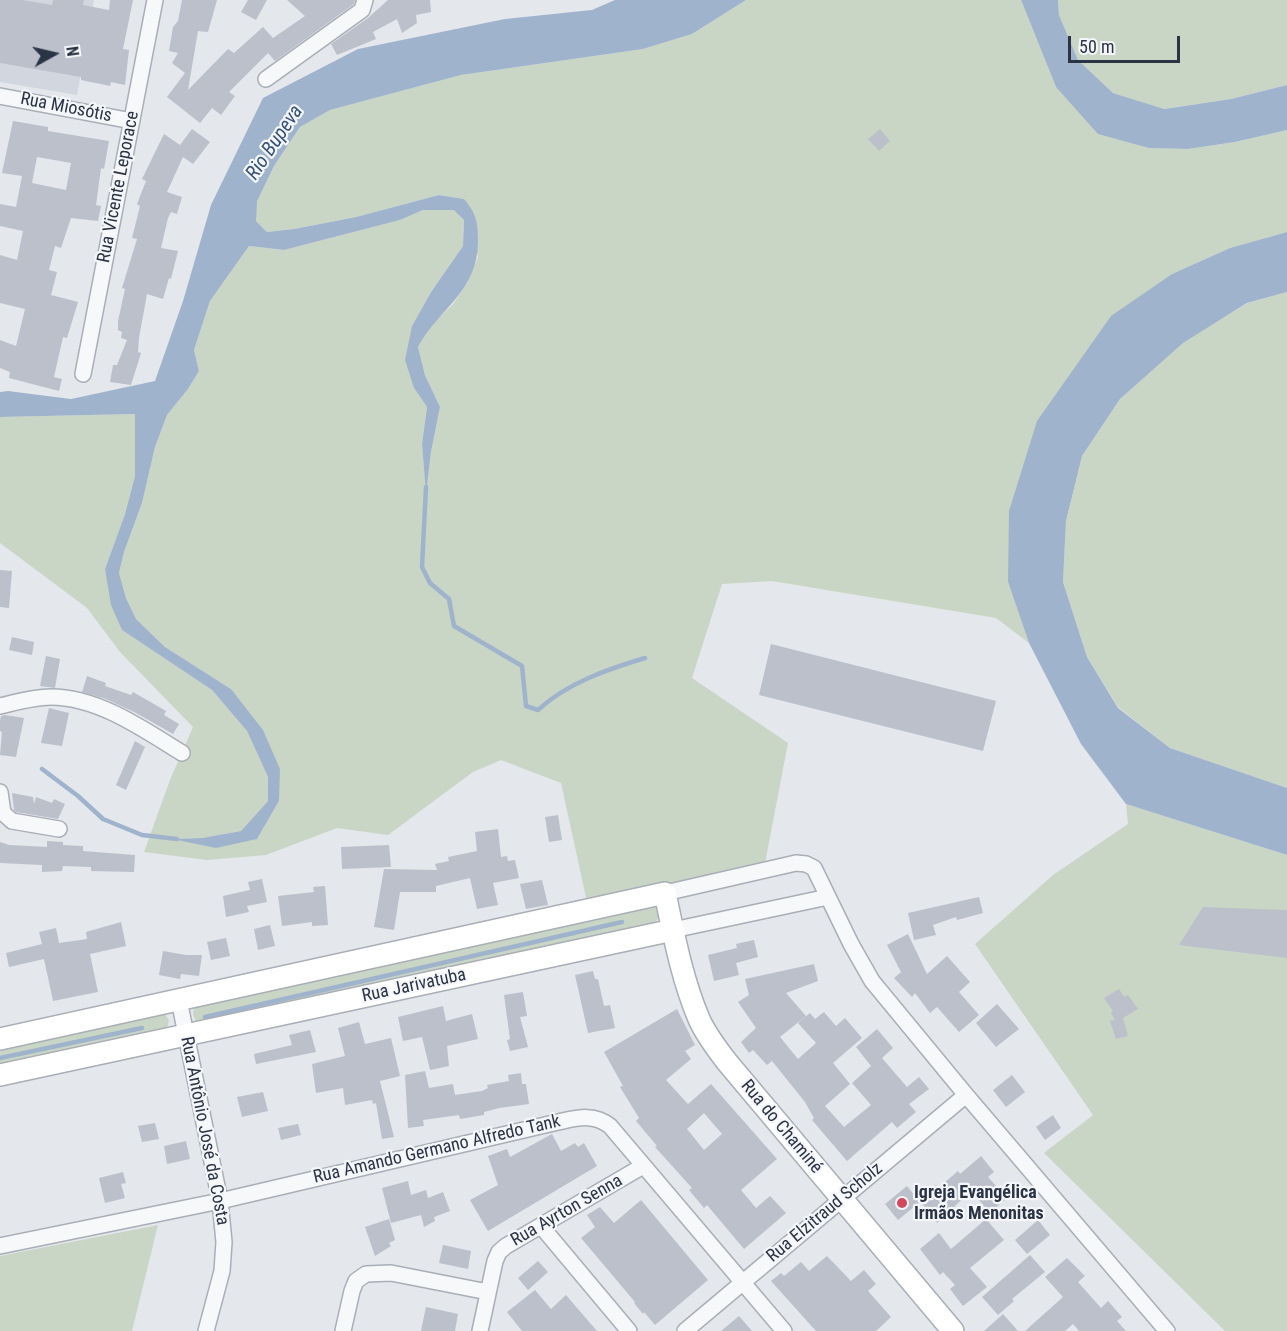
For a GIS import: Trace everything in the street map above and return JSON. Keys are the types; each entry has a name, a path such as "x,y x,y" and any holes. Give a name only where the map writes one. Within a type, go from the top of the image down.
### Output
{"street":[{"name":"Rua Vicente Leporace","path":"84,375 154,0"},
{"path":"266,79 362,10 365,0"},
{"name":"Rua Miosótis","path":"0,96 132,121"},
{"path":"0,706 38,698 67,699 122,717 182,753"},
{"path":"0,792 3,813 12,821 59,829"},
{"name":"Rua Jarivatuba","path":"0,1039 796,863 806,864 813,868 828,897 0,1075"},
{"name":"Rua do Chaminé","path":"665,893 690,995 712,1043 953,1331"},
{"path":"828,897 872,981 1167,1331"},
{"name":"Rua Antônio José da Costa","path":"178,1000 220,1202 224,1256 206,1331"},
{"name":"Rua Elzitraud Scholz","path":"685,1331 966,1095"},
{"name":"Rua Amando Germano Alfredo Tank","path":"0,1246 220,1202 582,1117 603,1120 610,1126 784,1331"},
{"name":"Rua Ayrton Senna","path":"480,1331 499,1252 643,1166"},
{"path":"541,1226 629,1331"},
{"path":"343,1331 352,1291 357,1281 366,1274 391,1274 488,1292"}],"shaded area":[{"path":"0,0 94,0 77,95 0,82"}],"green space":[{"path":"746,0 1021,0 1056,87 1149,148 1188,149 1235,142 1287,130 1287,232 1230,248 1172,274 1008,582 1029,643 996,618 772,581 722,584 692,678 788,743 765,863 587,902 561,783 501,760 473,772 388,835 337,828 266,855 207,860 144,852 170,780 193,727 120,652 87,608 0,543 0,417 135,414 135,476 125,514 105,569 122,630 212,690 247,731 268,777 268,801 241,831 202,838 176,839 257,839 279,801 231,689 165,647 136,619 126,598 119,573 124,552 142,503 155,447 167,415 199,371 194,350 210,301 249,246 284,250 400,220 423,210 454,209 464,220 463,246 431,292 412,326 414,388 427,407 422,444 426,489 440,407 425,375 418,347 427,330 453,304 467,283 478,257 464,199 439,195 356,217 267,232 256,221 256,201 274,166 300,127 330,110 461,75 643,49 692,34"},
{"path":"1058,0 1287,0 1287,85 1231,99 1163,109 1113,93 1078,60 1059,15"},
{"path":"1287,292 1287,788 1170,748 1118,707 1087,657 1063,582 1066,521 1082,456 1120,399 1182,343 1248,303"},
{"path":"1126,804 1287,855 1287,1331 1225,1331 1044,1153 1093,1115 975,944 1053,875 1128,824"},
{"path":"654,905 659,917 654,924 197,1022 193,1016 196,1005"},
{"path":"164,1013 169,1020 167,1029 0,1067 0,1046"},
{"path":"158,1225 132,1331 0,1331 0,1256"}],"water":[{"name":"Rio Bupeva","path":"615,0 746,0 692,34 643,49 461,75 330,110 300,127 274,166 257,201 256,221 267,232 356,217 439,195 464,199 471,209 478,228 476,259 465,287 436,321 418,347 425,375 440,407 426,493 422,444 427,407 414,388 405,360 412,326 431,292 463,246 464,220 454,210 423,210 400,220 284,250 249,246 210,301 194,350 199,371 167,415 155,447 142,503 124,552 119,573 126,598 136,619 165,647 231,689 263,730 280,769 279,801 257,839 216,848 172,839 202,838 241,831 268,801 268,777 247,731 212,690 122,630 111,605 105,569 125,514 135,476 135,414 0,417 0,392 71,399 155,381 183,301 211,205 263,98 358,49 505,19 592,10"},
{"path":"1021,0 1058,0 1059,15 1078,60 1113,93 1164,109 1231,99 1287,85 1287,130 1235,142 1188,149 1149,148 1098,134 1056,87"},
{"path":"1287,232 1287,292 1247,303 1183,343 1120,399 1082,456 1066,521 1063,582 1087,657 1118,708 1170,748 1287,788 1287,855 1126,804 1081,744 1029,643 1008,582 1009,511 1037,421 1111,316 1172,274 1230,248"}],"building":[{"path":"0,0 22,0 52,5 53,0 84,0 83,5 109,10 110,0 133,0 123,49 129,50 125,85 111,82 110,86 81,80 81,77 0,63"},
{"path":"182,0 217,0 208,32 198,31 188,90 228,49 234,53 263,27 273,38 305,16 287,0 355,0 354,4 275,61 268,53 229,92 235,96 221,115 212,108 200,123 167,97 185,73 172,63 178,53 169,51 173,27 178,21"},
{"path":"248,0 267,0 256,20 241,12"},
{"path":"388,0 430,0 431,12 416,15 417,23 402,33 397,19 373,32 376,39 337,55 331,44 368,18"},
{"path":"13,121 48,127 48,131 109,141 104,169 101,168 96,205 101,206 98,221 71,218 61,248 55,246 49,270 57,272 51,295 78,302 67,338 63,337 54,377 62,379 59,391 9,378 10,372 0,368 0,340 16,346 25,309 0,303 0,255 17,260 23,231 0,226 0,204 16,207 22,176 2,173","holes":["37,157 71,163 66,190 32,183"]},
{"path":"192,129 210,142 193,164 183,157 167,192 182,197 177,214 171,212 168,218 161,248 178,251 171,279 169,278 163,299 147,294 139,338 138,352 141,353 131,385 110,382 113,365 117,365 127,340 121,338 122,332 118,330 118,321 125,289 122,288 137,239 132,238 140,206 137,204 146,181 142,179 164,134 180,145"},
{"path":"880,129 890,141 879,151 868,139"},
{"path":"0,570 12,571 9,608 0,607"},
{"path":"12,637 34,642 32,655 9,650"},
{"path":"771,644 996,701 983,751 759,695"},
{"path":"46,656 60,659 55,688 40,686"},
{"path":"87,676 106,683 105,686 131,695 133,692 166,711 164,715 179,724 173,734 106,699 82,692"},
{"path":"49,708 69,713 62,746 41,743"},
{"path":"1,716 24,718 16,757 0,755 2,732 0,721"},
{"path":"135,741 145,747 126,790 116,785"},
{"path":"12,793 33,797 34,804 36,797 52,803 54,799 65,804 58,819 16,812"},
{"path":"558,815 562,840 549,842 545,817"},
{"path":"498,829 501,857 507,856 508,861 515,860 519,878 493,883 498,905 477,909 470,878 436,886 436,892 400,892 394,930 374,927 384,869 437,870 435,864 449,861 448,857 477,851 475,832"},
{"path":"47,841 83,846 83,851 135,855 134,872 91,871 91,867 63,866 62,871 42,872 42,865 0,863 0,842 9,845 47,847"},
{"path":"389,845 391,867 342,869 341,847"},
{"path":"262,879 267,902 247,906 249,912 226,917 223,896 250,890 248,882"},
{"path":"542,880 548,905 526,909 520,884"},
{"path":"325,886 328,925 312,926 312,922 282,926 278,896 314,892 313,887"},
{"path":"979,897 983,913 957,920 956,917 933,925 936,935 914,940 908,913"},
{"path":"1203,907 1287,910 1287,958 1179,945"},
{"path":"121,922 126,946 90,954 98,992 53,1001 44,959 9,967 6,953 42,944 39,932 56,928 59,943 87,939 86,932"},
{"path":"270,925 275,946 258,950 254,929"},
{"path":"908,934 927,974 947,956 970,982 959,992 979,1015 959,1032 937,1007 930,1013 915,993 912,997 894,978 901,972 887,945"},
{"path":"226,938 230,956 211,960 207,942"},
{"path":"754,940 758,957 736,963 739,975 714,981 708,955 737,948 736,944"},
{"path":"163,951 202,955 199,976 181,974 180,979 159,975"},
{"path":"814,964 818,981 786,993 806,1016 780,1037 798,1059 816,1043 798,1023 810,1013 815,1019 824,1012 836,1026 845,1018 862,1038 833,1063 850,1084 825,1106 844,1127 871,1105 852,1083 871,1066 856,1047 877,1029 893,1048 882,1058 907,1087 919,1077 929,1089 909,1104 916,1112 897,1128 892,1122 847,1161 812,1120 814,1118 805,1102 772,1061 767,1065 753,1050 749,1053 741,1042 756,1028 738,1002 749,995 745,979"},
{"path":"593,971 595,979 598,979 604,1006 610,1005 615,1028 588,1033 575,975"},
{"path":"1119,989 1124,997 1128,995 1138,1009 1123,1018 1128,1036 1116,1039 1110,1021 1115,1020 1111,1013 1113,1011 1104,998"},
{"path":"523,992 527,1016 520,1017 528,1047 510,1051 507,1040 510,1039 504,995"},
{"path":"997,1004 1019,1029 996,1047 976,1023"},
{"path":"443,1006 446,1021 472,1014 478,1039 447,1046 449,1066 430,1070 422,1037 403,1041 398,1017"},
{"path":"677,1009 695,1045 685,1051 691,1059 666,1080 688,1104 711,1084 777,1159 741,1190 756,1208 770,1196 786,1213 744,1249 707,1205 704,1208 689,1190 692,1188 655,1147 657,1146 636,1121 639,1118 620,1087 623,1086 604,1052","holes":["704,1113 722,1134 704,1150 687,1129"]},
{"path":"359,1022 365,1044 391,1038 400,1076 380,1081 394,1137 382,1139 376,1103 373,1104 372,1100 345,1105 343,1088 316,1093 312,1064 345,1056 338,1028"},
{"path":"310,1030 316,1052 256,1064 254,1054 292,1045 289,1035"},
{"path":"425,1071 429,1088 453,1084 455,1095 482,1091 488,1088 487,1085 509,1081 508,1075 521,1073 522,1084 526,1084 529,1104 499,1108 484,1112 484,1115 460,1119 459,1115 423,1120 424,1126 408,1128 405,1075"},
{"path":"1012,1075 1025,1092 1006,1107 993,1090"},
{"path":"263,1092 268,1111 242,1117 237,1097"},
{"path":"1053,1115 1061,1128 1045,1140 1036,1127"},
{"path":"155,1123 159,1139 142,1142 138,1126"},
{"path":"298,1124 301,1135 281,1140 278,1128"},
{"path":"552,1134 561,1151 575,1143 578,1147 584,1143 597,1166 488,1231 470,1200 498,1185 488,1156 507,1149 510,1157"},
{"path":"186,1141 190,1159 167,1164 164,1146"},
{"path":"981,1156 994,1172 988,1177 1007,1198 990,1213 971,1191 937,1223 919,1200 936,1185 938,1188 958,1171 960,1174"},
{"path":"123,1172 126,1183 121,1184 125,1198 105,1203 99,1178"},
{"path":"408,1181 411,1195 426,1190 428,1198 443,1192 450,1211 434,1217 435,1221 424,1227 421,1215 391,1223 382,1188"},
{"name":"Igreja Evangélica Irmãos Menonitas","path":"907,1186 920,1202 898,1220 885,1204"},
{"path":"641,1200 708,1280 655,1325 644,1312 643,1314 581,1238 595,1227 587,1215 600,1207 614,1223"},
{"path":"389,1219 395,1240 389,1243 391,1246 375,1256 365,1227"},
{"path":"986,1219 1004,1240 970,1268 987,1287 963,1306 950,1289 955,1285 943,1272 940,1275 920,1249 939,1233 951,1249"},
{"path":"1038,1220 1050,1235 1027,1254 1015,1240"},
{"path":"443,1245 471,1251 468,1269 439,1263"},
{"path":"1030,1255 1045,1272 1012,1299 1014,1301 998,1315 982,1297"},
{"path":"827,1256 851,1281 864,1270 876,1284 868,1291 891,1317 876,1331 816,1331 771,1281 781,1273 784,1276 801,1262 809,1271"},
{"path":"1067,1258 1085,1276 1078,1282 1101,1308 1108,1301 1122,1317 1117,1321 1126,1331 1079,1331 1073,1324 1065,1331 1025,1331 1063,1297 1045,1277"},
{"path":"538,1261 548,1272 528,1290 518,1278"},
{"path":"535,1290 551,1309 566,1295 597,1331 522,1331 507,1312"},
{"path":"426,1307 458,1314 455,1331 421,1331"},
{"path":"1003,1314 1018,1331 984,1331"},
{"path":"739,1316 752,1331 721,1331"}],"waterway":[{"path":"426,487 422,567 430,583 449,599 454,626 522,666 526,706 538,710 549,700 575,685 603,672 645,658"},
{"path":"42,769 78,796 103,819 142,835 177,839"},
{"path":"205,1017 622,922"},
{"path":"0,1058 142,1028"}],"place":[{"name":"Igreja Evangélica Irmãos Menonitas","path":"902,1203"}]}
